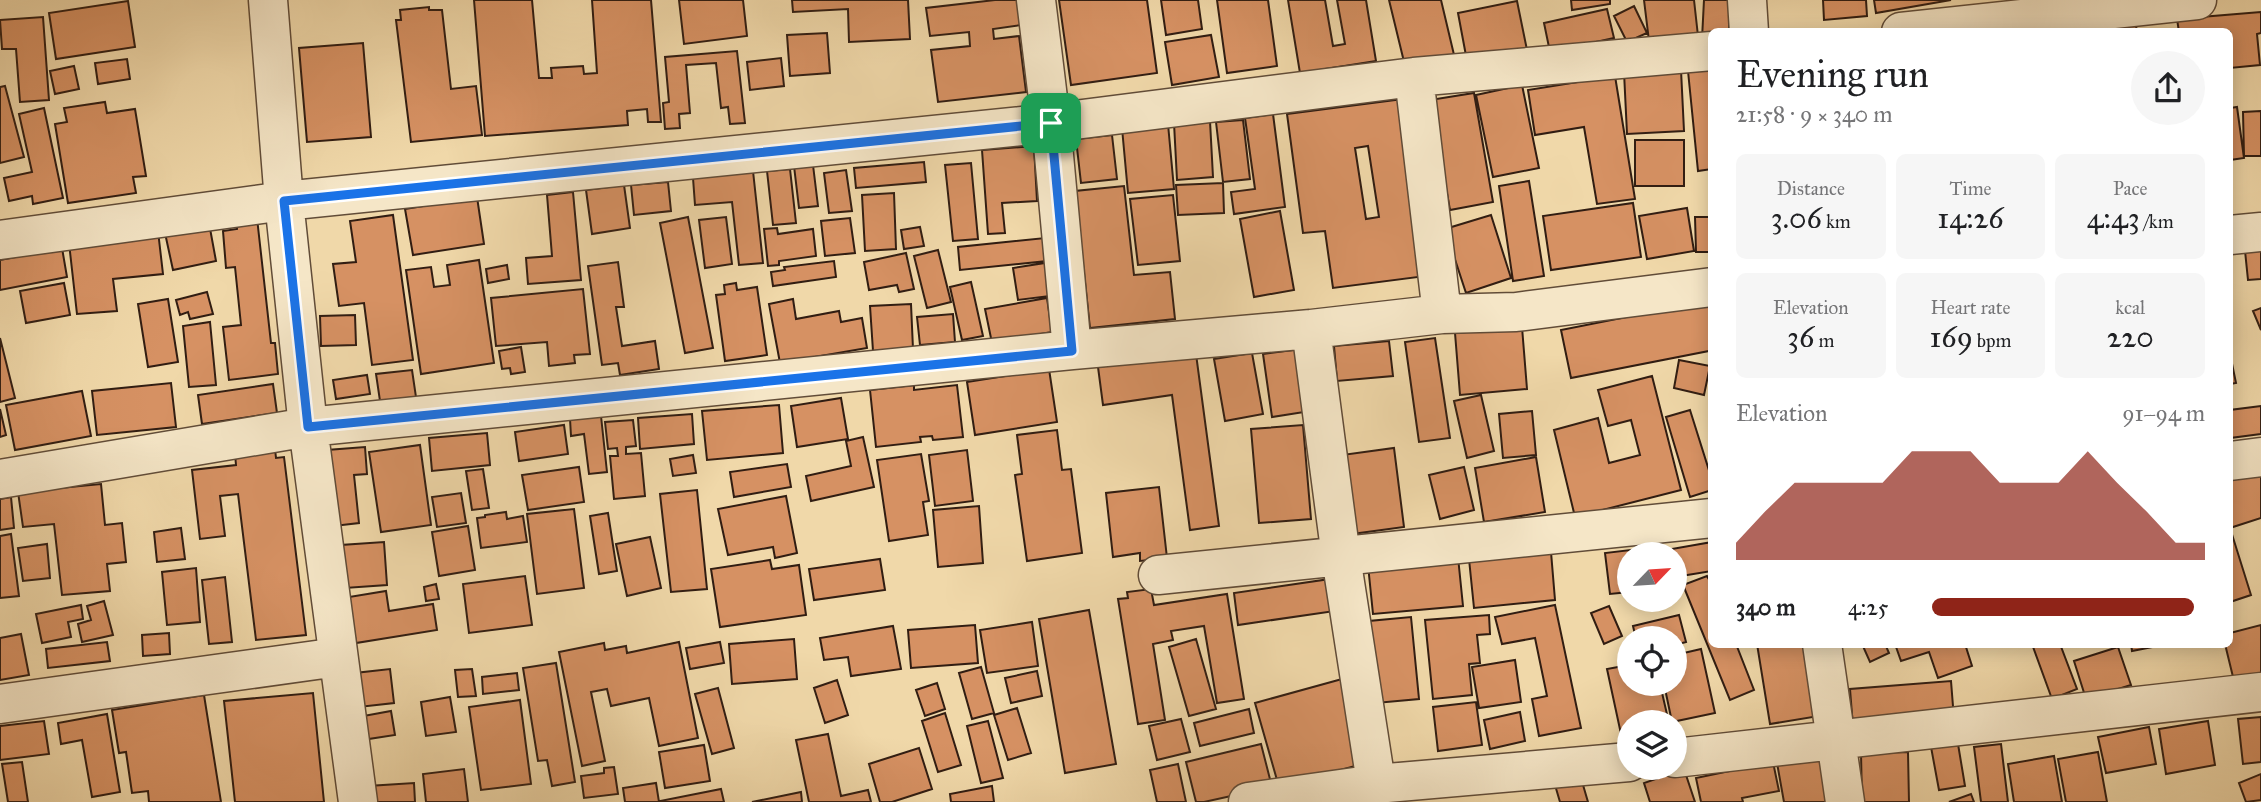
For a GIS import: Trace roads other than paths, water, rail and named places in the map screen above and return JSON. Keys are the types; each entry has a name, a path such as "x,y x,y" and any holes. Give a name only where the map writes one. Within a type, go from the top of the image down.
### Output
{"street":[{"path":"268,0 284,201 308,427 358,802"},
{"path":"1036,0 1051,123 1072,351"},
{"path":"1747,0 1749,28"},
{"path":"1938,28 2197,0"},
{"path":"0,240 284,201 1051,123 1414,77 1708,51"},
{"path":"1414,77 1442,314"},
{"path":"2233,235 2261,232"},
{"path":"0,479 308,427 1442,314 1516,312 1708,288"},
{"path":"1311,329 1341,558 1378,793"},
{"path":"2233,461 2261,457"},
{"path":"1158,575 1708,518"},
{"path":"1823,648 1845,802"},
{"path":"0,704 338,657"},
{"path":"1687,757 2261,692"},
{"path":"1248,802 1378,793 1617,763"}]}
